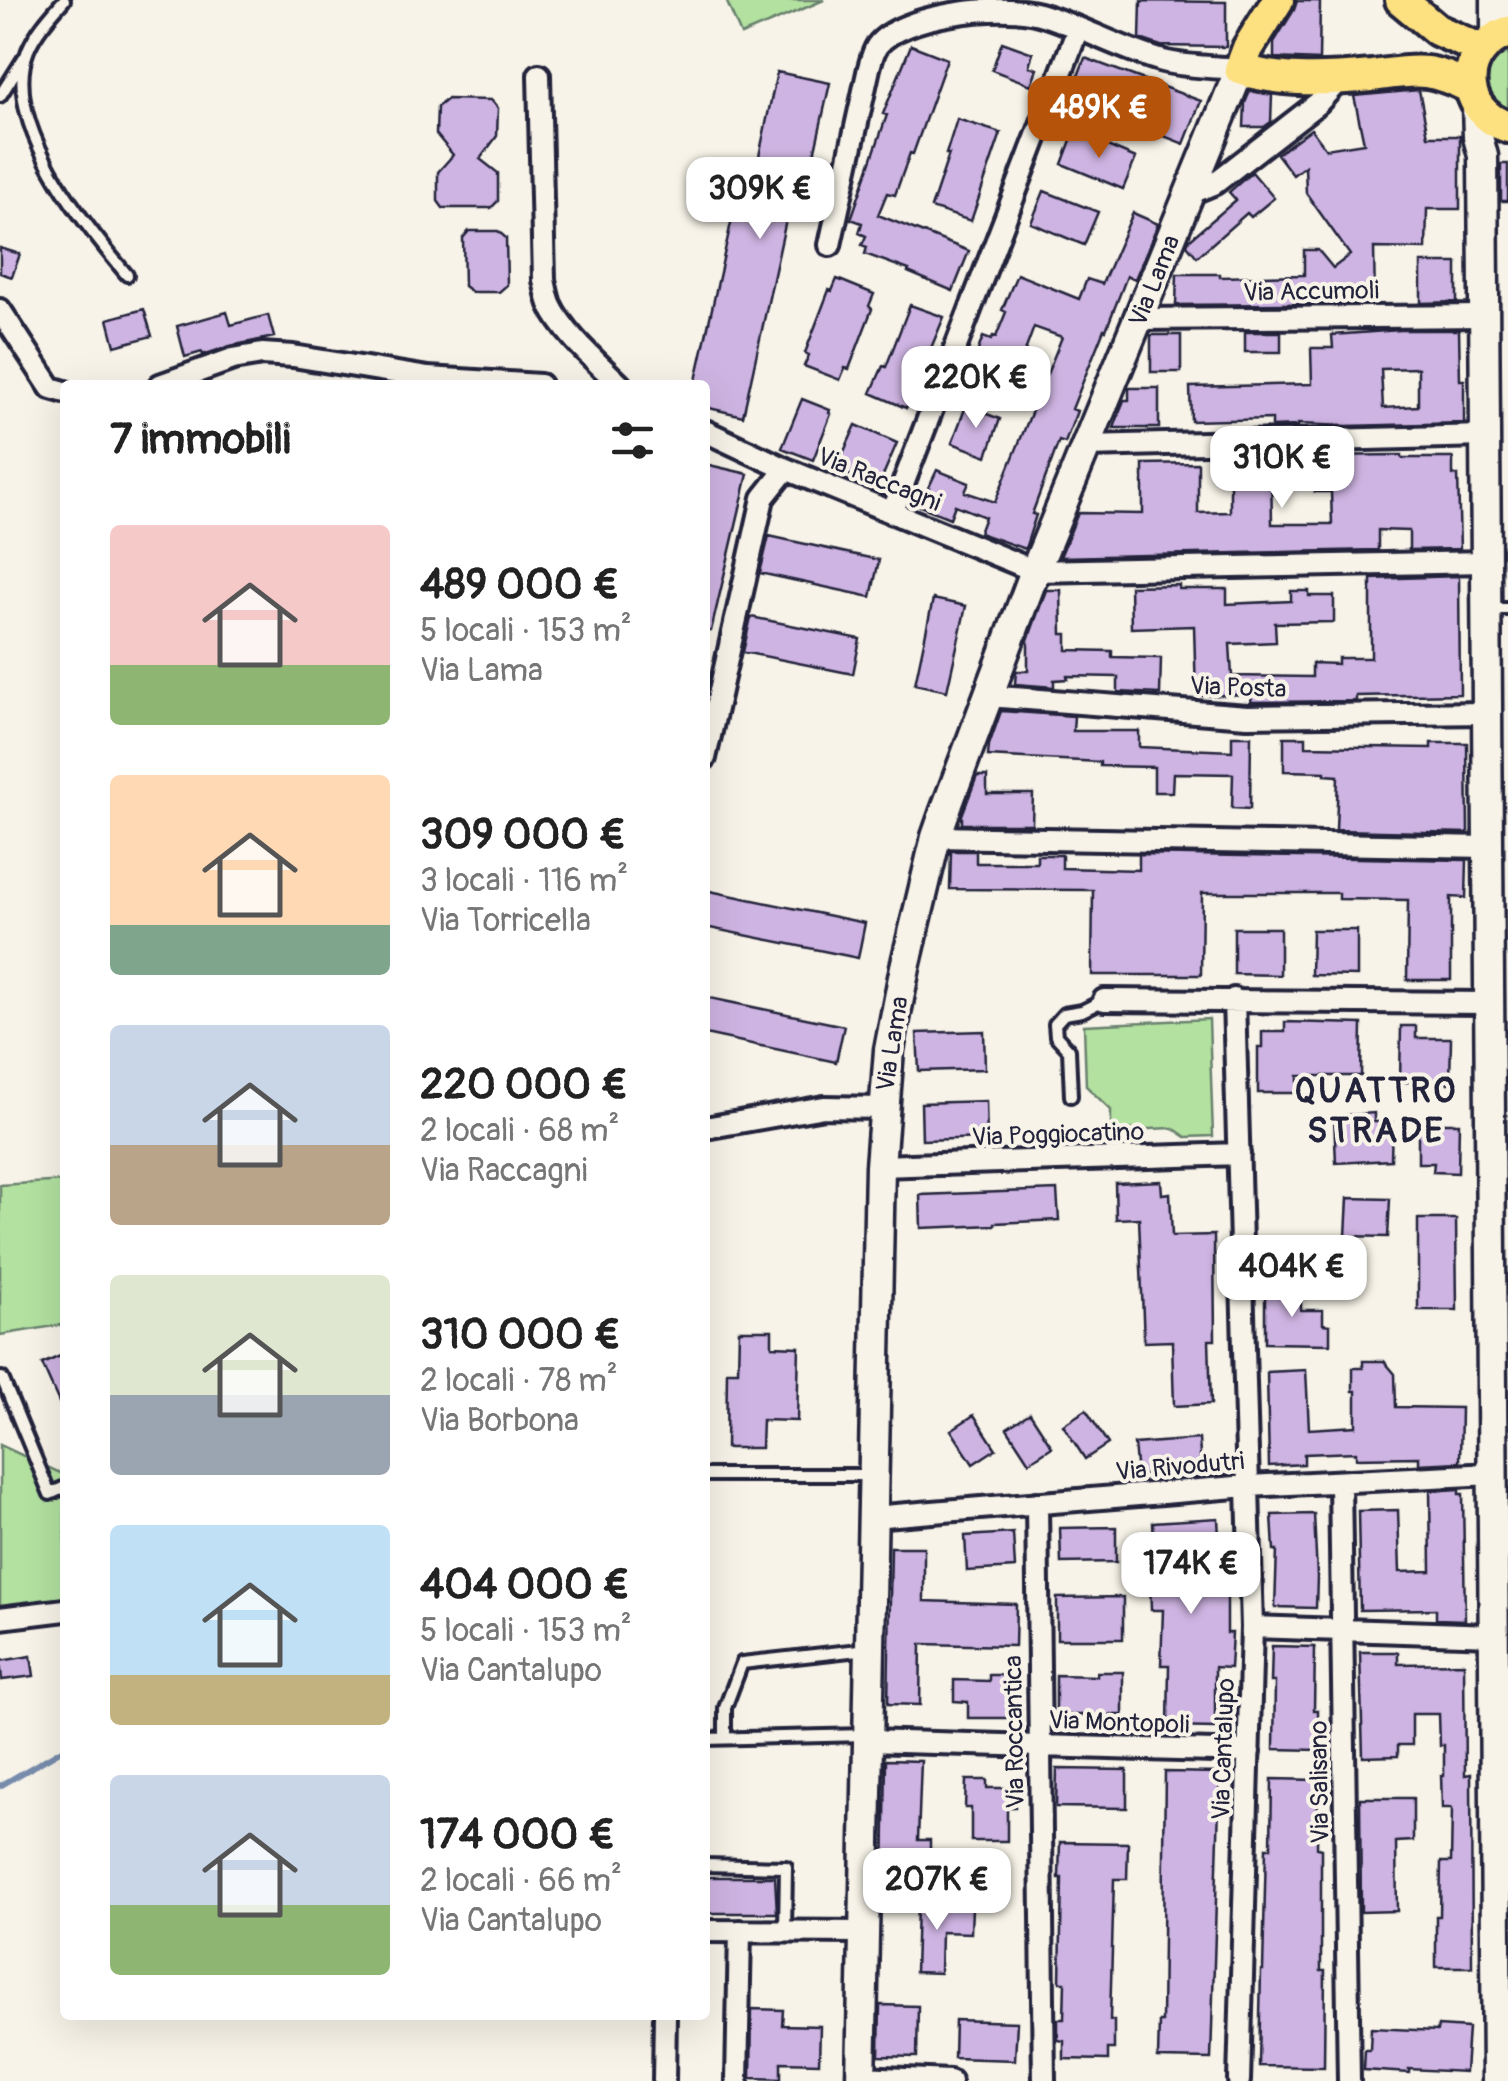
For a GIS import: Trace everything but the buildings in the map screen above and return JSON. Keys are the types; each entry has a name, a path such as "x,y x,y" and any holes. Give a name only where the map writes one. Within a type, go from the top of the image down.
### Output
{"main road":[{"path":"1400,0 1442,33 1495,39"},
{"path":"1489,111 1470,74 1473,61 1495,39 1496,0"},
{"name":"Via Lama","path":"861,2079 880,1166 895,1016 936,837 988,696 1248,48 1270,3"},
{"path":"1432,74 1444,49 1442,33"},
{"path":"1240,69 1269,76 1341,78 1426,72 1489,111"},
{"path":"1489,111 1478,136 1483,156 1486,562 1497,609 1487,714 1490,1003 1499,1171 1494,1635 1497,2081"}],"street":[{"path":"830,245 868,68 878,46 915,22 980,12 1037,13 1164,61 1240,69"},
{"path":"892,514 1078,29"},
{"path":"540,75 544,280 548,301 615,380"},
{"path":"1191,193 1215,183 1318,103 1341,78"},
{"path":"0,310 51,388 60,391"},
{"name":"Via Accumoli","path":"1139,319 1484,316"},
{"path":"174,380 233,359 262,354 460,380"},
{"name":"Via Raccagni","path":"710,433 892,514 1036,571"},
{"path":"1087,446 1485,436"},
{"path":"710,736 763,498 786,469"},
{"path":"1036,571 1486,562"},
{"name":"Via Posta","path":"988,696 1247,716 1487,714"},
{"path":"936,837 1488,847"},
{"name":"Via Cantalupo","path":"1234,999 1252,1628 1239,2081"},
{"path":"1104,1000 1490,1003"},
{"path":"710,1127 824,1106 883,1108"},
{"name":"Via Poggiocatino","path":"880,1166 1238,1154"},
{"name":"Via Rivodutri","path":"872,1517 1498,1467"},
{"name":"Via Salisano","path":"1340,1482 1349,2081"},
{"name":"Via Roccantica","path":"1037,1503 1044,2081"},
{"path":"0,1618 60,1611"},
{"path":"1252,1628 1494,1635"},
{"name":"Via Montopoli","path":"867,1738 1249,1752"},
{"path":"710,1931 864,1932"},
{"path":"737,2081 740,1931"},
{"path":"664,2081 665,2020"},
{"path":"861,2079 950,2081"}],"lane":[{"path":"0,96 36,36 64,0"},
{"path":"27,52 22,90 30,128 84,225 127,275"},
{"path":"1071,1096 1069,1050 1056,1036 1055,1024 1064,1014 1104,1000"},
{"path":"2,1378 50,1494 60,1489"},
{"path":"710,1475 872,1476"},
{"path":"725,1738 725,1708 742,1663 869,1649"},
{"path":"710,1739 867,1738"},
{"path":"710,1865 786,1866 785,1932"}],"green space":[{"path":"726,0 824,0 741,35"},
{"path":"1508,49 1508,109 1492,95 1487,79 1492,63"},
{"path":"1209,1019 1213,1136 1186,1137 1173,1128 1126,1130 1120,1140 1111,1140 1111,1110 1086,1086 1084,1025"},
{"path":"60,1181 60,1325 0,1335 0,1185"},
{"path":"0,1445 60,1473 60,1600 0,1606"}],"waterway":[{"path":"0,1786 60,1751"}],"district":[{"name":"QUATTRO STRADE","path":"1376,1111"}]}
